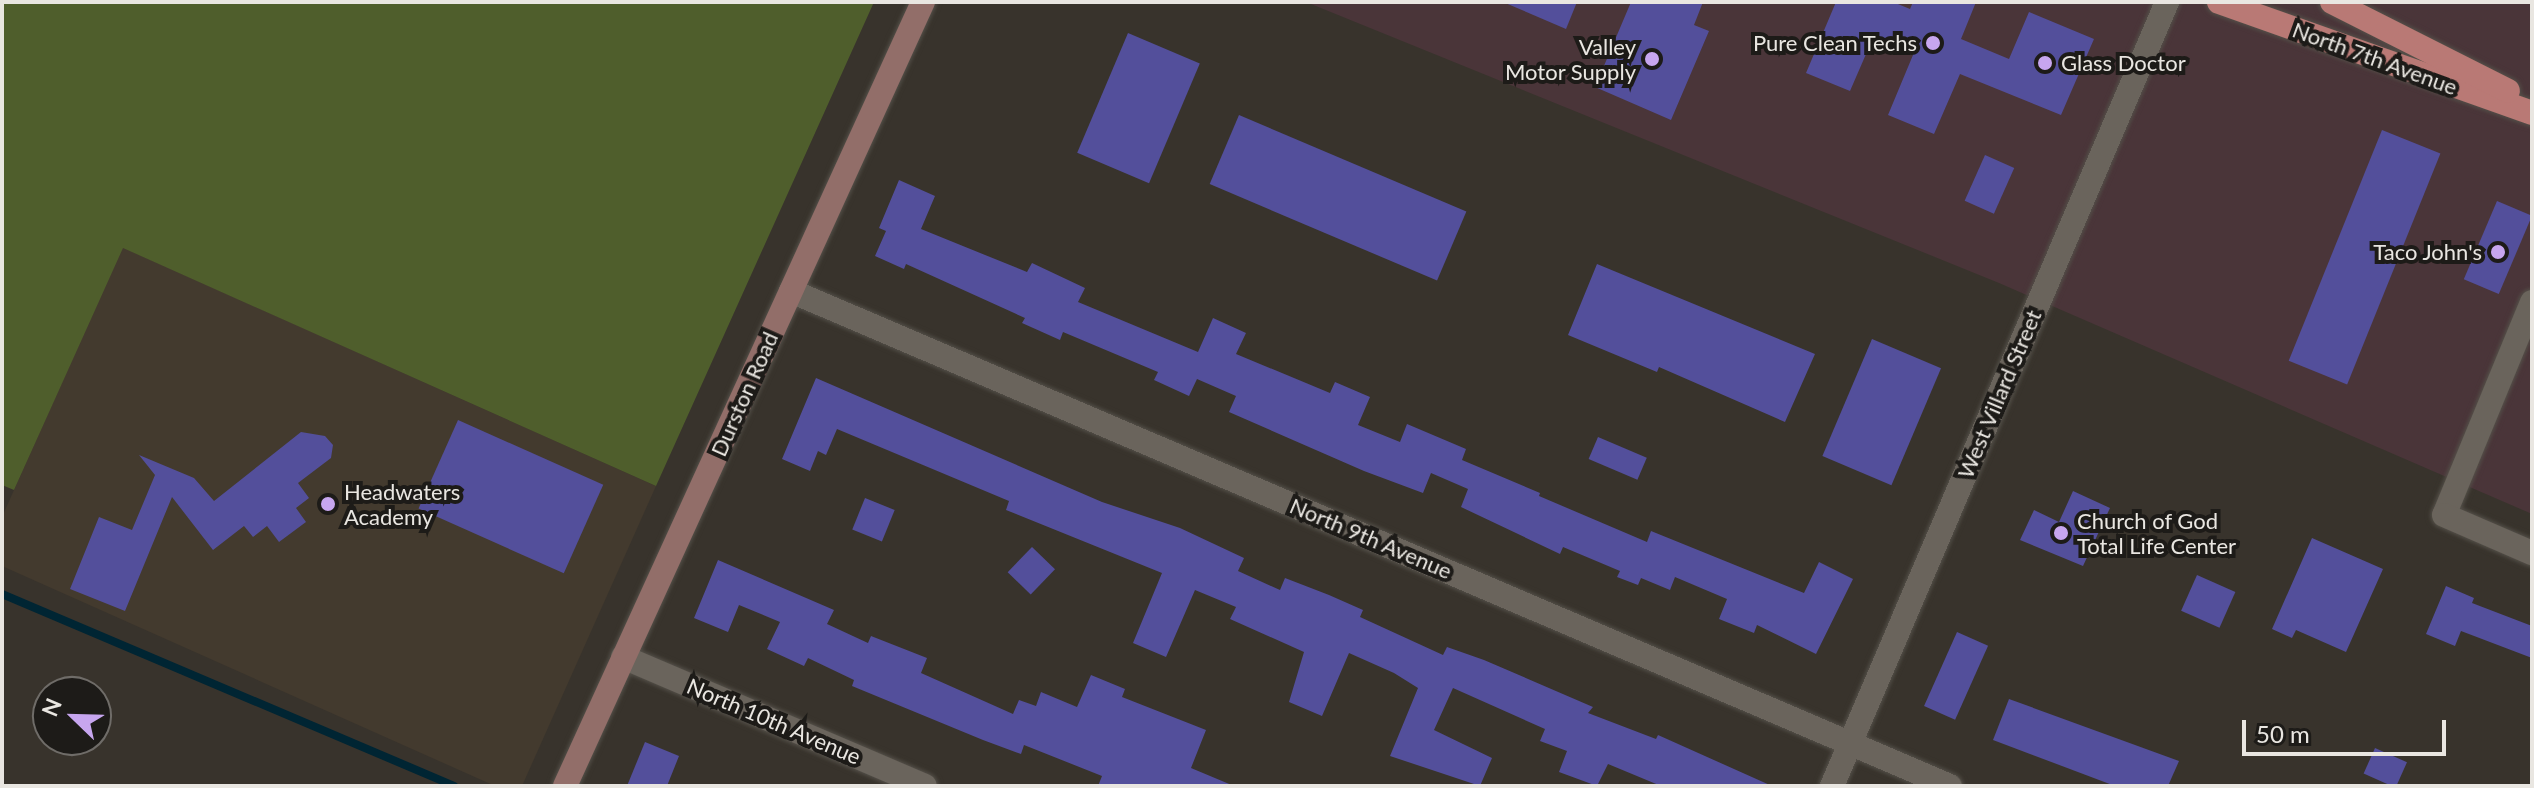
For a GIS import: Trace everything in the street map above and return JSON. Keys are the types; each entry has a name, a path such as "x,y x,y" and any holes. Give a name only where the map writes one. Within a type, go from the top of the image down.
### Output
{"main road":[{"name":"Durston Road","path":"565,786 923,2"},
{"name":"North 7th Avenue","path":"2219,2 2532,113"},
{"name":"North 7th Avenue","path":"2332,2 2532,103"}],"street":[{"name":"West Villard Street","path":"1832,786 2167,2"},
{"name":"North 9th Avenue","path":"791,291 1950,786"},
{"path":"2532,302 2444,515 2532,553"},
{"name":"North 10th Avenue","path":"623,657 925,786"}],"shaded area":[{"path":"1306,2 2532,2 2532,514 1999,283"},
{"name":"Headwaters Academy","path":"122,247 656,486 522,786 495,786 2,566 2,517"}],"green space":[{"path":"2,2 874,2 656,486 123,248 14,490 2,485"}],"building":[{"path":"1503,2 1577,2 1566,29"},
{"name":"Valley Motor Supply","path":"1631,2 1703,2 1694,25 1709,31 1671,120 1595,87"},
{"path":"1836,2 1893,2 1910,9 1913,2 1976,2 1961,39 2009,59 2029,12 2094,39 2061,115 1960,74 1934,134 1888,115 1913,55 1873,38 1850,91 1806,73"},
{"path":"1128,33 1200,63 1149,183 1077,153"},
{"path":"1239,115 1466,212 1437,281 1210,184"},
{"path":"2382,130 2440,154 2347,384 2289,361"},
{"path":"1985,155 2014,168 1994,214 1965,201"},
{"path":"899,180 935,196 921,229 1027,272 1032,263 1085,288 1078,302 1198,352 1213,318 1246,333 1236,354 1330,393 1335,382 1370,397 1358,425 1400,442 1407,424 1466,449 1462,460 1647,542 1651,531 1804,593 1819,562 1853,579 1816,654 1757,625 1754,633 1719,619 1727,599 1675,577 1670,590 1641,578 1638,585 1617,577 1620,571 1563,547 1560,554 1461,507 1468,489 1431,473 1423,493 1364,471 1229,412 1236,396 1197,379 1189,396 1154,380 1158,372 1063,332 1060,340 1022,323 1025,318 906,264 904,269 875,256 886,231 879,228"},
{"name":"Taco John's","path":"2497,201 2532,216 2499,294 2464,279"},
{"path":"1597,264 1815,354 1785,422 1659,367 1657,372 1568,335"},
{"path":"1872,339 1941,368 1891,485 1822,456"},
{"path":"816,378 1102,502 1180,528 1244,558 1238,571 1280,590 1285,578 1329,595 1363,610 1360,617 1443,655 1447,647 1484,660 1593,707 1588,713 1656,739 1658,735 1772,786 1661,786 1608,764 1597,786 1559,772 1567,751 1540,741 1545,729 1453,688 1434,730 1492,758 1480,786 1390,756 1418,688 1394,673 1349,653 1322,716 1289,702 1304,652 1230,619 1236,607 1195,590 1166,657 1133,643 1162,573 1006,510 1009,501 837,429 826,455 818,451 810,471 782,459"},
{"path":"458,420 603,485 564,573 419,509"},
{"path":"301,432 325,436 333,445 331,458 298,483 309,498 296,508 306,522 279,542 267,526 253,537 244,526 213,550 172,497 125,611 70,589 99,517 132,530 155,475 139,455 194,478 214,501"},
{"path":"1598,437 1647,458 1637,480 1589,459"},
{"name":"Church of God Total Life Center","path":"2073,491 2110,508 2083,566 2020,540 2034,510 2059,522"},
{"path":"865,498 895,510 882,542 852,530"},
{"path":"2312,538 2383,569 2346,652 2296,630 2292,638 2272,629"},
{"path":"1032,547 1055,569 1031,594 1008,572"},
{"path":"718,560 834,610 827,624 868,643 871,636 927,658 921,673 1013,714 1019,700 1036,706 1041,692 1077,707 1091,675 1125,689 1122,697 1206,730 1191,768 1234,786 1098,786 1102,776 1024,745 1021,754 983,740 852,686 854,680 808,658 804,666 767,649 780,622 739,605 728,632 694,618"},
{"path":"2197,575 2235,592 2220,628 2181,611"},
{"path":"2446,586 2474,598 2472,603 2532,626 2532,658 2461,631 2455,646 2426,634"},
{"path":"1957,632 1988,646 1955,720 1924,706"},
{"path":"2009,699 2179,761 2168,786 2115,786 1993,740"},
{"path":"645,742 679,756 667,786 627,786"},
{"path":"2375,748 2407,762 2396,786 2364,774"}],"waterway":[{"path":"2,594 454,786"}],"place":[{"name":"Pure Clean Techs","path":"1933,43"},
{"name":"Valley Motor Supply","path":"1652,59"},
{"name":"Glass Doctor","path":"2045,63"},
{"name":"Taco John's","path":"2498,252"},
{"name":"Headwaters Academy","path":"328,504"},
{"name":"Church of God Total Life Center","path":"2061,533"}]}
